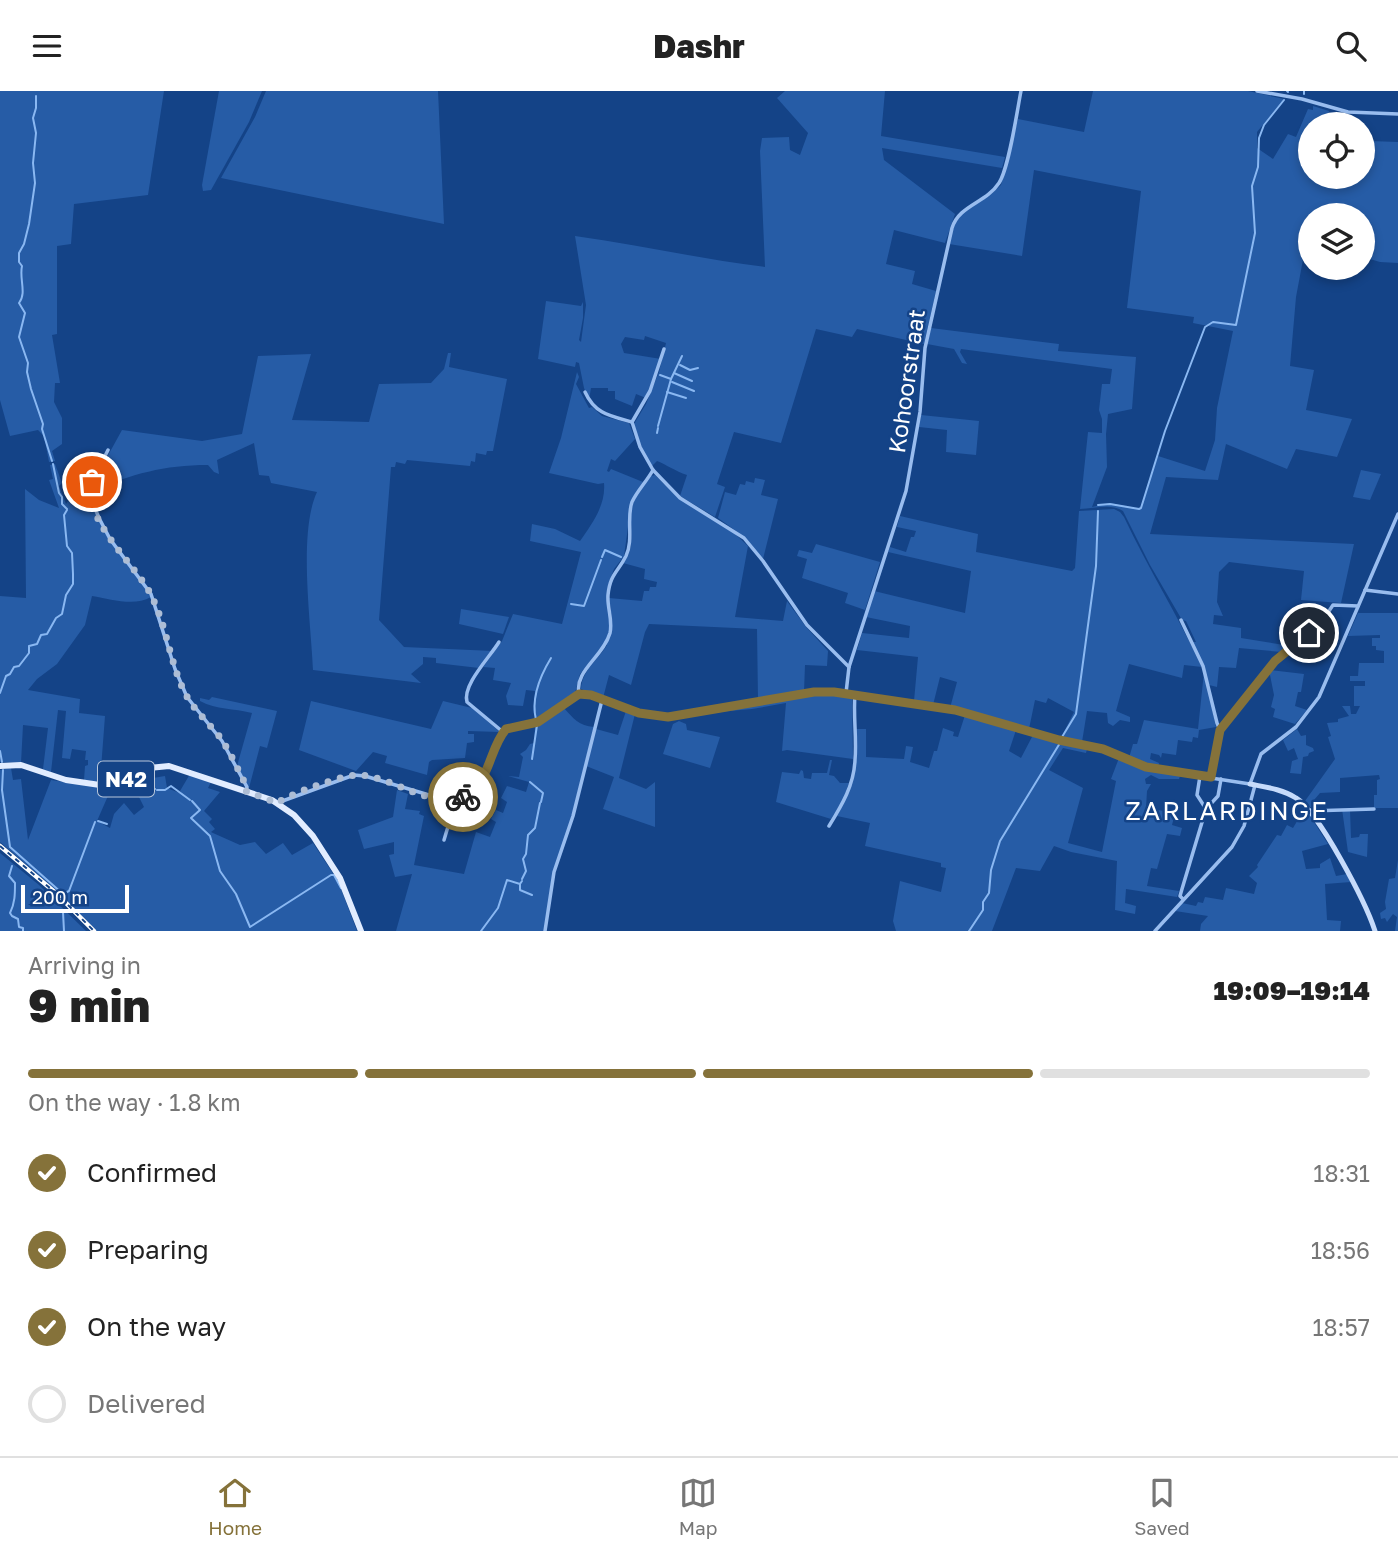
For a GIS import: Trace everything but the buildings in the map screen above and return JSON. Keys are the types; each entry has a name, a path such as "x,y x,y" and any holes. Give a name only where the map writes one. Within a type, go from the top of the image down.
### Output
{"main road":[{"name":"N42","path":"1,766 21,765 70,781 109,785 149,768 169,766 277,803 303,824 332,865 362,931"}],"street":[{"name":"Kohoorstraat","path":"846,693 849,667 906,491 920,412 925,348 952,228 957,216 990,193 1002,179 1021,91"},
{"path":"1257,91 1302,99 1348,112 1398,114"},
{"path":"632,422 646,401 664,349"},
{"path":"585,392 601,414 632,422"},
{"path":"632,422 638,442 653,470 680,498 744,538 807,625 849,667"},
{"path":"108,450 90,486 92,501 110,539 151,594 184,692 222,741 247,787 246,791"},
{"path":"579,694 582,675 600,655 610,634 608,595 612,577 628,551 632,502 653,470"},
{"path":"1154,931 1236,841 1244,826 1252,785 1262,754 1296,727 1315,705 1398,514"},
{"path":"1365,590 1398,594"},
{"path":"1211,777 1220,730 1275,661 1321,623 1333,605 1358,606"},
{"path":"1181,620 1203,666 1220,730"},
{"path":"499,642 471,684 466,697 467,702 503,732"},
{"path":"503,732 538,722 579,694 639,713 668,717 814,692 855,694 955,710 1059,740 1103,749 1146,767 1289,793 1309,811 1366,906 1375,931"},
{"path":"830,826 843,804 853,778 856,760 855,694"},
{"path":"545,931 554,872 573,816 603,700"},
{"path":"277,803 344,777 359,775 456,800 470,794 481,782 503,732"},
{"path":"1200,776 1197,795 1206,809"},
{"path":"1183,899 1180,896 1182,888 1206,809 1218,796 1221,779"},
{"path":"444,840 456,800"},
{"path":"1309,811 1374,809"}],"shaded area":[{"path":"0,91 164,91 148,195 74,204 71,244 57,246 57,334 52,335 60,383 55,383 54,402 62,418 62,444 52,451 55,461 49,462 44,436 38,430 10,436 0,400"},
{"path":"219,91 262,91 249,122 211,190 203,191 202,185"},
{"path":"266,91 438,91 444,224 221,178 255,117"},
{"path":"785,91 885,91 881,136 1005,157 1002,168 882,148 884,160 955,214 945,243 894,230 886,264 915,271 912,284 936,291 924,344 857,329 852,337 816,329 781,443 734,432 717,484 725,487 715,517 680,496 687,475 657,461 652,466 641,447 634,424 646,404 659,372 666,343 645,336 644,340 625,337 621,344 624,353 661,359 646,398 636,394 632,406 615,399 615,391 608,391 608,388 591,388 589,400 579,363 576,362 575,367 538,359 546,301 581,306 583,302 581,342 586,305 575,236 765,267 760,151 762,138 789,137 790,150 800,155 808,133 777,98"},
{"path":"1093,91 1248,91 1284,99 1257,132 1257,148 1273,159 1288,134 1296,137 1298,132 1298,189 1375,189 1375,141 1398,142 1398,263 1375,261 1375,203 1298,203 1299,280 1290,366 1314,370 1306,410 1352,419 1337,457 1296,449 1287,469 1226,444 1218,480 1166,477 1150,534 1354,544 1341,603 1301,600 1304,571 1229,562 1219,572 1217,602 1223,616 1214,615 1213,624 1241,628 1241,638 1290,646 1282,652 1239,648 1236,668 1219,667 1217,687 1209,685 1192,642 1196,642 1186,621 1182,620 1150,565 1123,511 1108,507 1080,509 1088,432 1102,433 1099,410 1102,384 1110,384 1112,369 961,349 967,364 962,363 954,349 927,344 931,328 1059,344 1058,351 1136,357 1132,409 1108,414 1107,467 1092,507 1110,503 1140,509 1158,456 1205,471 1215,440 1217,408 1233,331 1193,323 1194,317 1127,308 1141,191 1034,170 1022,256 949,244 954,225 962,213 1001,185 1018,119 1084,132"},
{"path":"1313,106 1329,111 1307,112 1308,109 1313,110"},
{"path":"448,353 451,353 449,367 507,379 493,451 487,451 486,455 476,453 475,462 471,461 470,466 407,460 405,464 396,462 395,467 391,467 379,620 404,647 493,651 479,668 436,663 436,658 423,657 423,664 411,674 421,683 313,670 307,554 311,509 317,492 271,483 269,476 259,475 254,443 217,460 219,474 208,465 177,467 135,475 92,491 95,479 122,430 202,441 242,434 258,356 311,354 292,420 369,422 379,384 431,383 444,369"},
{"path":"577,372 579,377 576,384 589,408 592,407 602,416 629,423 635,439 615,461 611,459 607,471 611,469 643,482 632,499 624,556 614,569 609,583 607,595 612,618 609,598 642,601 644,591 656,587 657,582 644,579 645,569 623,563 630,549 633,504 651,476 655,475 677,497 733,532 748,546 735,617 783,621 787,601 828,651 827,666 805,665 804,692 758,700 757,629 649,624 631,685 609,675 603,698 581,689 584,676 607,645 605,643 580,674 575,693 536,720 533,710 535,691 526,690 523,706 508,705 506,696 511,683 493,680 495,668 483,667 502,641 513,614 562,624 581,552 530,541 532,524 555,529 580,541 603,499 604,483 549,473 561,438"},
{"path":"921,415 979,421 976,455 946,452 947,430 919,427"},
{"path":"55,464 66,504 68,501 81,504 91,501 107,536 151,597 130,602 92,596 85,625 57,664 37,679 28,690 80,699 79,713 105,716 100,782 84,780 85,766 88,765 88,760 85,760 86,751 72,749 70,759 62,758 66,711 58,710 51,772 43,769 48,728 23,725 21,763 0,762 0,596 26,598 25,489 39,500 59,508 49,480 53,479 50,465"},
{"path":"1361,470 1381,474 1370,500 1353,497"},
{"path":"755,478 765,480 761,495 778,499 763,559 743,536 718,518 725,492 736,495 740,484 745,485 746,481 754,483"},
{"path":"1114,509 1124,517 1202,667 1184,665 1182,678 1129,664 1116,711 1130,717 1130,722 1120,720 1113,726 1108,723 1107,713 1087,711 1082,742 1061,738 1074,712 1048,698 1046,703 1035,700 1029,729 950,708 957,682 940,677 933,705 914,701 918,657 857,650 862,633 909,638 910,626 866,617 874,591 965,613 971,571 888,552 890,547 906,552 916,531 897,527 900,516 978,534 976,552 1072,571 1075,568 1079,511"},
{"path":"816,544 880,562 865,610 845,603 848,593 802,578 807,559 797,556 799,550 812,553"},
{"path":"461,609 509,617 503,634 459,624"},
{"path":"1358,613 1398,613 1398,808 1374,808 1379,775 1340,778 1340,792 1320,793 1314,800 1314,807 1310,807 1305,801 1335,759 1327,723 1338,722 1338,719 1349,716 1342,706 1350,706 1351,714 1356,714 1360,706 1354,706 1354,686 1365,686 1365,681 1350,681 1350,676 1358,676 1359,663 1384,663 1384,651 1376,650 1376,646 1372,646 1372,638 1380,638 1380,635 1348,636"},
{"path":"1269,670 1304,674 1295,706 1307,710 1295,724 1273,717 1275,709 1271,707 1274,695"},
{"path":"1204,672 1216,727 1199,730 1198,738 1193,737 1192,742 1178,740 1176,755 1162,753 1161,758 1151,753 1150,759 1159,763 1158,768 1129,758 1133,744 1137,744 1144,720 1198,729"},
{"path":"808,696 852,696 853,759 782,751 786,703 718,712"},
{"path":"212,697 277,711 267,748 260,746 249,788 237,766 252,713 200,701 200,698 209,700"},
{"path":"311,701 431,729 443,701 472,708 500,732 468,731 468,734 474,734 474,742 467,743 465,758 432,760 429,762 427,775 385,763 387,756 373,752 356,771 299,750"},
{"path":"564,708 580,723 594,727 572,815 552,877 544,931 396,931 412,874 395,877 389,855 394,854 394,842 364,849 358,830 393,817 397,790 408,794 405,809 420,811 419,814 424,816 414,865 464,874 476,832 490,837 496,822 491,819 496,810 503,813 507,802 501,798 507,786 526,792 529,782 508,776 519,777 523,757 520,754 534,743 535,726"},
{"path":"626,711 635,714 619,778 646,789 655,782 655,827 603,809 614,777 586,766 596,729 618,735"},
{"path":"965,715 1016,730 1009,751 1021,758 1033,735 1087,749 1086,753 1063,748 1049,770 1083,788 1068,843 1102,852 1116,781 1111,779 1119,758 1142,768 1180,776 1179,779 1159,779 1151,775 1145,779 1146,784 1151,784 1147,791 1146,808 1175,813 1172,825 1182,828 1180,836 1167,834 1157,869 1151,868 1147,886 1179,891 1177,897 1126,889 1125,903 1136,906 1135,914 1115,910 1117,861 1054,846 1040,871 1016,868 992,931 896,931 893,921 900,881 941,892 946,868 941,867 941,863 865,846 870,823 837,816 854,774 856,729 866,729 866,757 904,759 906,746 913,747 910,762 929,768 943,728 954,732 953,736 958,737"},
{"path":"679,721 686,724 687,730 720,737 710,768 663,754 673,724"},
{"path":"1297,729 1301,736 1306,735 1306,745 1314,751 1303,757 1301,774 1290,773 1292,761 1298,759 1294,748 1288,751 1283,740"},
{"path":"830,760 829,775 834,776 840,783 849,783 843,800 831,819 776,802 782,772 799,774 801,770 804,778 811,779 812,773 827,773"},
{"path":"11,768 13,780 21,779 28,840 51,780 111,789 97,821 110,828 114,814 124,803 134,815 144,807 137,793 145,790 140,776 151,771 153,778 165,776 167,788 182,794 180,791 190,774 211,782 208,788 220,792 204,811 212,819 209,822 215,829 211,832 240,845 255,842 266,854 283,843 292,855 313,843 338,881 357,931 96,931 57,891 0,842 0,770"},
{"path":"1305,808 1328,844 1302,851 1306,869 1320,868 1320,864 1330,858 1336,876 1347,874 1351,882 1325,884 1327,920 1341,921 1340,931 1200,931 1201,924 1208,916 1175,911 1182,903 1196,906 1198,902 1203,903 1205,897 1223,900 1226,888 1254,894 1257,883 1249,876 1258,867 1277,835 1281,836 1287,825 1293,828"},
{"path":"1342,809 1350,810 1351,838 1368,834 1367,857 1348,852"},
{"path":"0,853 39,885 86,931 0,931"},
{"path":"1398,860 1398,931 1395,931 1397,917 1393,914 1387,922 1385,918 1381,919 1380,913 1386,909 1389,879 1395,878"}],"waterway":[{"path":"36,96 33,118 36,133 33,163 35,183 29,224 19,253 23,290 19,303 25,313 19,337 52,461"},
{"path":"1098,505 1141,508 1165,431 1205,327 1213,322 1236,325 1255,233 1252,186 1258,167 1259,138 1264,125 1284,100"},
{"path":"658,426 671,379 682,356"},
{"path":"680,365 690,370 698,368"},
{"path":"674,373 692,381"},
{"path":"660,375 671,379"},
{"path":"672,382 694,391"},
{"path":"667,392 686,398"},
{"path":"657,433 658,428"},
{"path":"53,464 62,504 67,509"},
{"path":"0,693 6,676 14,667 19,666 29,653 29,646 37,644 41,635 47,634 56,618 62,614 66,595 73,584 72,553 67,546 64,515 67,510"},
{"path":"1062,737 1076,714 1096,566 1098,511"},
{"path":"602,557 605,550 621,557"},
{"path":"571,604 584,606 601,560"},
{"path":"536,720 538,688 551,658"},
{"path":"532,759 537,725"},
{"path":"969,931 983,910 983,902 989,893 991,870 1000,841 1060,743"},
{"path":"0,751 2,762"},
{"path":"3,770 2,790 10,847 63,894 69,891 95,822"},
{"path":"530,782 543,793 541,802"},
{"path":"157,790 165,790 171,786 190,800"},
{"path":"148,789 155,789"},
{"path":"138,793 144,790"},
{"path":"192,801 200,810 191,818 210,836 220,871 236,894 250,927 331,875 334,875 341,888"},
{"path":"522,879 526,871 523,859 528,835 535,828 540,803"},
{"path":"98,821 107,824"},
{"path":"12,866 9,876 15,883 15,891 10,913 18,919 19,927 23,928 23,931"},
{"path":"481,931 498,908 507,880 520,884 522,881"},
{"path":"520,884 520,890 532,895"},
{"path":"63,912 64,931"}],"railway":[{"path":"0,846 57,894 94,931"}],"way so far":[{"path":"92,482 92,501 104,530 145,584 153,599 184,692 222,741 247,787 246,791 277,803 344,777 359,775 443,799 463,797"}],"district":[{"name":"ZARLARDINGE","path":"1227,810"}],"route":[{"path":"463,797 470,794 481,782 506,729 538,722 579,694 639,713 668,717 814,692 846,693 955,710 1059,740 1103,749 1146,767 1211,777 1220,730 1282,653 1309,633"}]}
